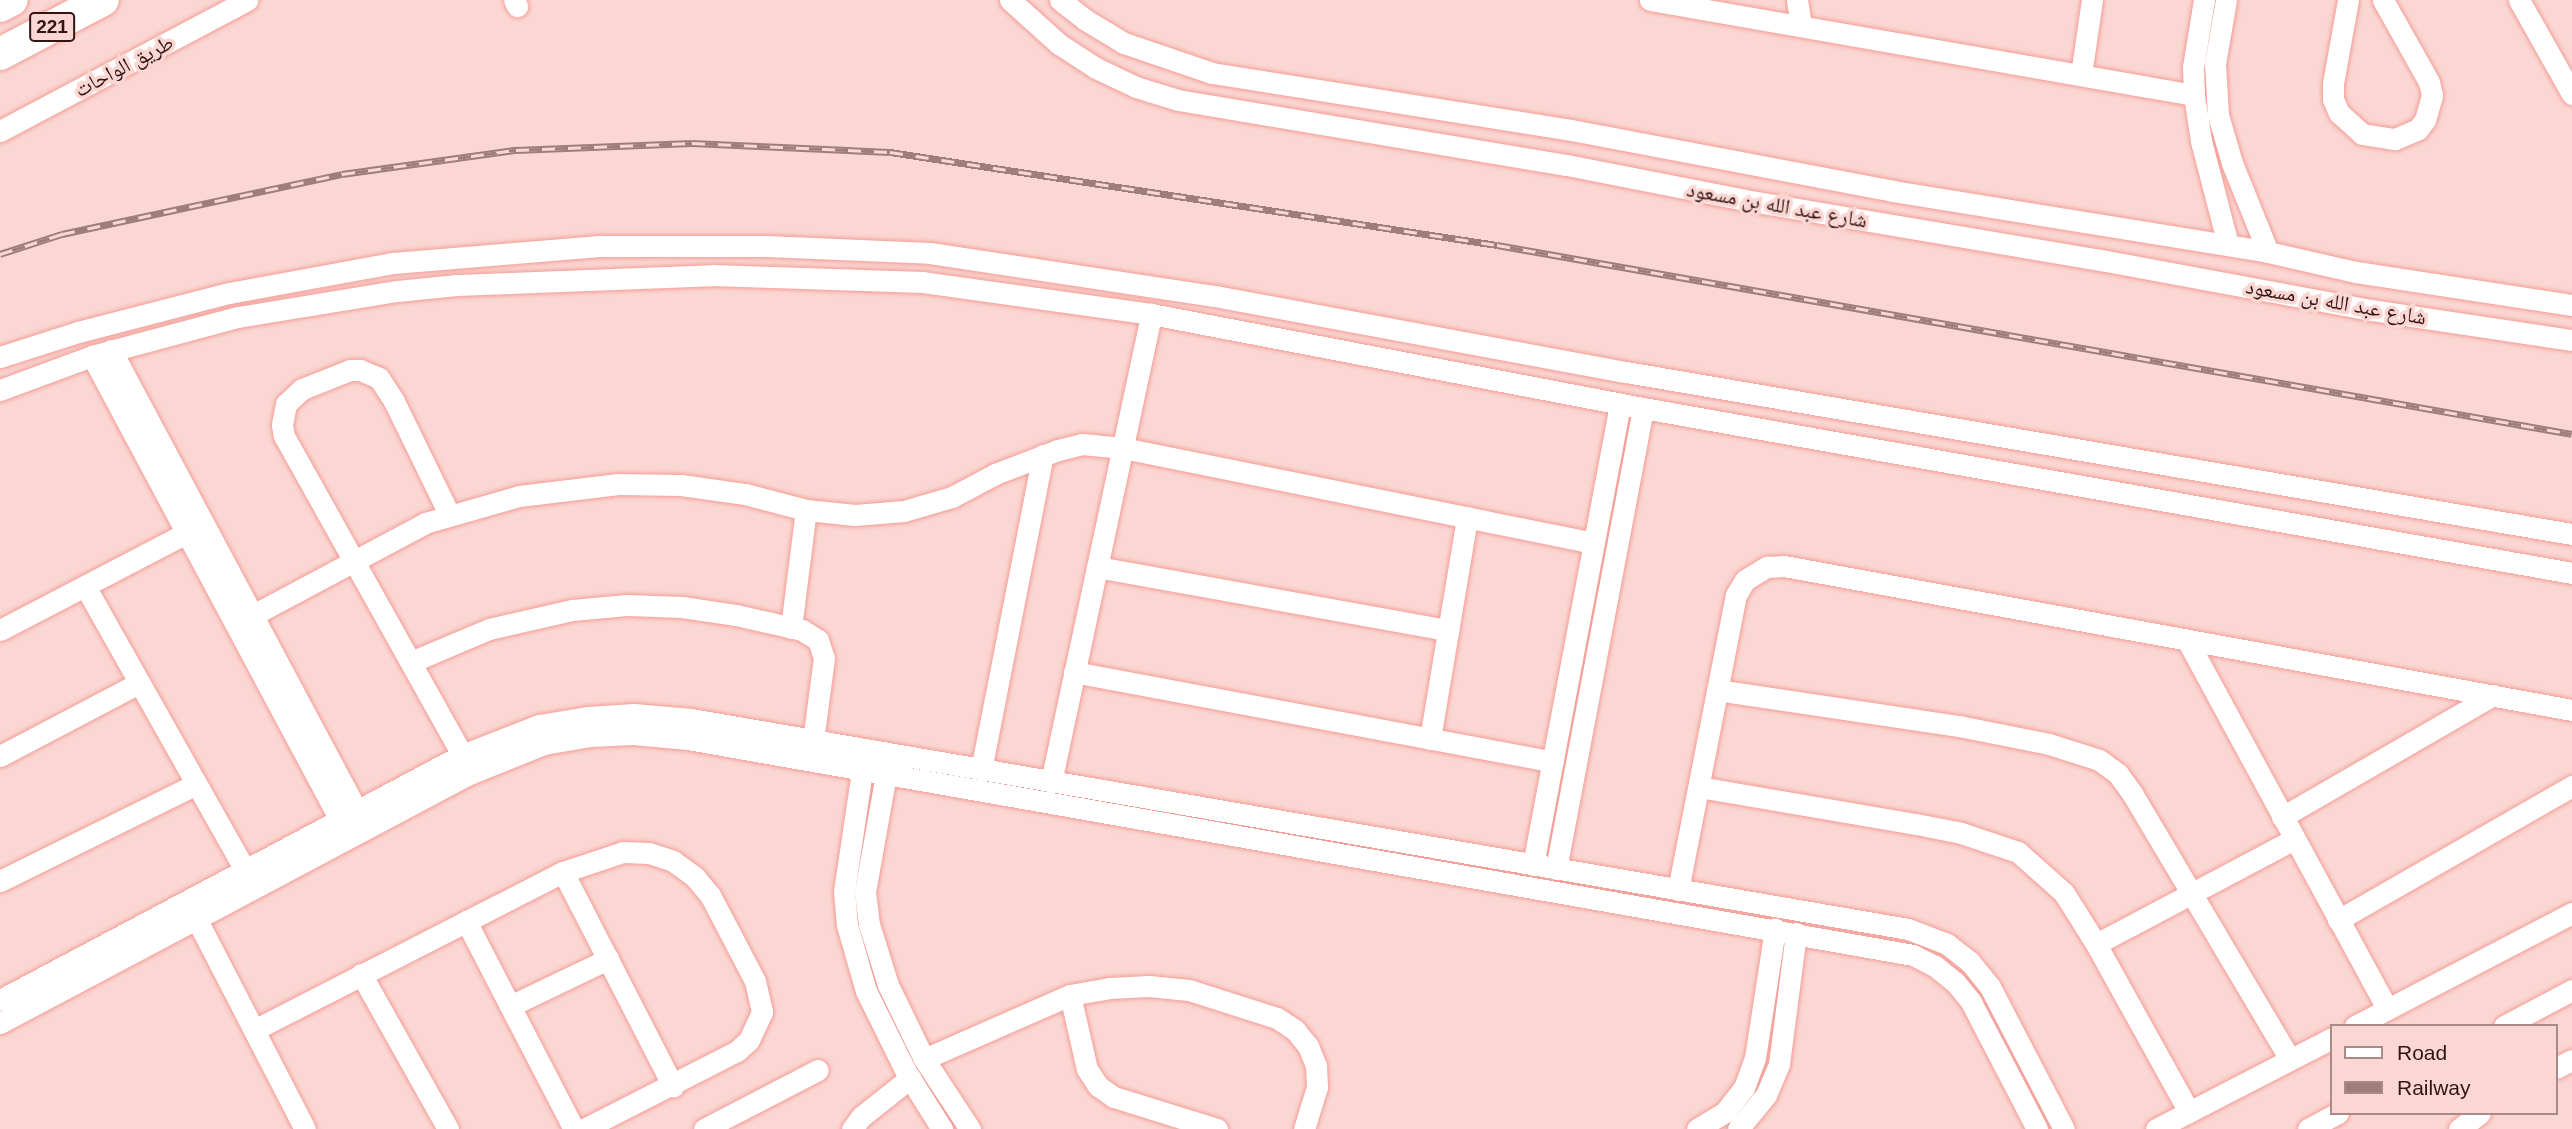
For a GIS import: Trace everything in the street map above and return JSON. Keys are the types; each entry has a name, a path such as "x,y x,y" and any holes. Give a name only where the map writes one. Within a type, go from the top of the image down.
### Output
{"highway":[{"name":"221","path":"0,6 12,0"},
{"name":"221","path":"0,54 103,0"}],"street":[{"name":"طريق الواحات","path":"0,131 247,0"},
{"name":"شارع عبد الله بن مسعود","path":"1010,0 1059,44 1096,68 1136,86 1178,100 1567,164 1745,201 2101,260 2470,326 2572,340"},
{"name":"شارع عبد الله بن مسعود","path":"1060,0 1084,19 1124,43 1212,73 1579,132 1751,165 2268,252 2356,272 2572,305"},
{"path":"1650,0 2194,95"},
{"path":"1797,0 1801,26"},
{"path":"2081,75 2092,0"},
{"path":"2204,0 2193,67 2194,95 2201,141 2228,245"},
{"path":"2226,0 2215,64 2218,115 2232,163 2268,252"},
{"path":"2348,0 2333,83 2333,99 2339,113 2355,130 2377,138 2395,139 2407,136 2426,120 2432,95 2429,82 2383,0"},
{"path":"2519,0 2570,86"},
{"path":"1745,201 1751,165"},
{"path":"0,357 78,332 229,293 325,274 455,257 602,246 766,246 930,253 1041,268 2572,534"},
{"path":"1036,298 1041,268"},
{"path":"0,390 101,353 238,317 330,301 457,285 752,275 923,282 1152,314 1620,404 2572,573"},
{"path":"2470,326 2474,291"},
{"path":"1051,782 1152,314"},
{"path":"101,353 186,533 348,814"},
{"path":"101,353 253,615 348,814"},
{"path":"449,514 394,401 379,378 360,370 350,370 302,389 286,404 282,415 284,436 462,755"},
{"path":"1533,865 1620,404"},
{"path":"1556,869 1643,408"},
{"path":"1962,465 1968,430"},
{"path":"253,615 354,560 449,514 554,490 618,484 681,485 745,494 806,510 855,515 904,511 952,497 995,474 1082,444 1122,448 1594,542"},
{"path":"981,770 1043,456"},
{"path":"791,628 806,510"},
{"path":"1430,739 1467,517"},
{"path":"0,630 186,533"},
{"path":"1678,890 1740,587 1751,574 1776,565 2572,710"},
{"path":"1097,567 1448,631"},
{"path":"85,586 245,870"},
{"path":"411,662 489,629 572,610 626,605 682,607 791,628 810,634 822,649 824,658 813,740"},
{"path":"2187,640 2387,1009"},
{"path":"1074,672 1553,762"},
{"path":"0,756 139,683"},
{"path":"1717,690 1959,726 2049,744 2099,760 2118,774 2133,795 2190,895 2290,1059"},
{"path":"2282,817 2493,695"},
{"path":"0,1000 197,920 407,794 462,755 539,725 588,717 635,714 691,719 1922,934 1947,944 1970,962 2007,1017 2064,1129"},
{"path":"0,1023 77,970 245,870 348,814 544,744 590,736 633,734 688,739 1913,955 1935,966 1955,982 1971,1002 2037,1129"},
{"path":"862,771 844,891 847,925 866,990 911,1078 942,1129"},
{"path":"886,774 865,892 877,955 923,1059 970,1129"},
{"path":"0,881 196,784"},
{"path":"2338,920 2572,786"},
{"path":"1699,788 1926,826 1997,843 2018,852 2043,870 2064,893 2096,944 2189,1112"},
{"path":"2096,944 2294,839"},
{"path":"254,1030 563,872 623,852 649,853 673,861 694,876 716,905 755,981 762,1012 754,1034 737,1051 673,1086 584,1129"},
{"path":"563,872 673,1086"},
{"path":"2359,1024 2572,913"},
{"path":"197,920 305,1129"},
{"path":"466,921 574,1129"},
{"path":"1697,1129 1725,1112 1744,1088 1755,1058 1775,929"},
{"path":"1738,1129 1766,1095 1779,1064 1797,933"},
{"path":"510,1006 608,959"},
{"path":"361,974 448,1129"},
{"path":"923,1059 1070,995 1122,987 1189,990 1277,1018 1295,1030 1308,1046 1316,1066 1317,1087 1304,1129"},
{"path":"2508,1024 2572,990"},
{"path":"1070,995 1087,1069 1098,1086 1114,1097 1217,1129"},
{"path":"1985,1028 2007,1017"},
{"path":"2156,1129 2330,1039"},
{"path":"704,1129 818,1070"},
{"path":"852,1129 861,1117 911,1078"},
{"path":"2308,1129 2334,1115"},
{"path":"2459,1129 2477,1115"}],"railway":[{"path":"0,254 62,234 342,174 516,150 692,143 890,152 1497,245 2572,434"}]}
